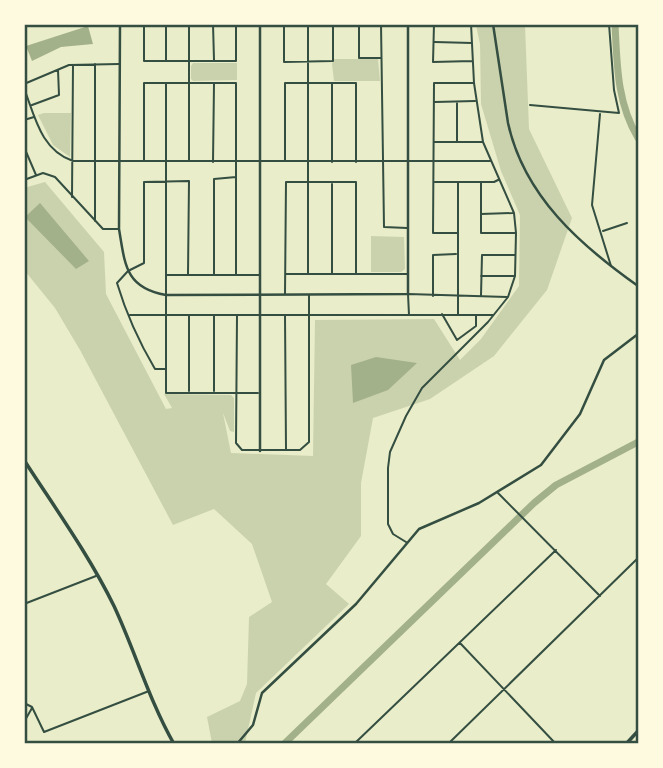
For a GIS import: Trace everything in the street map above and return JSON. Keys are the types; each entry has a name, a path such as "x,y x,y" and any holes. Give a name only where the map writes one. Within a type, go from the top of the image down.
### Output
{"highway":[{"path":"24,460 97,575 174,744"},
{"path":"626,744 639,731"}],"street":[{"path":"120,24 119,229 124,261 128,271 142,287 166,295 408,294 508,297"},
{"path":"144,24 144,61 189,62 236,61 236,24"},
{"path":"166,24 166,61"},
{"path":"189,24 189,162"},
{"path":"213,24 214,61"},
{"path":"260,24 260,451"},
{"path":"285,24 284,61 308,62 333,61 334,24"},
{"path":"308,24 308,274"},
{"path":"359,24 359,58 381,58"},
{"path":"381,24 384,228 408,228"},
{"path":"408,24 409,315"},
{"path":"434,24 433,62 473,61"},
{"path":"407,543 393,534 388,524 390,452 413,401 422,388 494,315 508,297 515,276 514,214 483,142 474,83 471,24"},
{"path":"493,24 508,123 517,153 558,220 611,267 639,286"},
{"path":"530,105 620,113 614,90 609,24"},
{"path":"434,42 472,43"},
{"path":"95,64 95,221"},
{"path":"24,84 72,65 120,64"},
{"path":"72,65 72,197"},
{"path":"31,105 59,95 58,69"},
{"path":"144,162 144,83 236,83 236,274"},
{"path":"213,162 214,83"},
{"path":"285,162 285,83 356,83 356,162"},
{"path":"332,83 332,162"},
{"path":"457,233 433,233 434,83 474,83"},
{"path":"166,84 166,393 260,393"},
{"path":"24,88 47,145 72,161 490,161"},
{"path":"457,101 457,142"},
{"path":"434,102 476,101"},
{"path":"600,112 592,205 611,267"},
{"path":"24,121 35,116"},
{"path":"433,142 483,142"},
{"path":"24,147 36,176"},
{"path":"24,180 43,173 55,177 103,229 119,229"},
{"path":"214,274 214,179 237,177"},
{"path":"434,182 498,180"},
{"path":"166,369 155,369 134,329 117,283 128,271 144,263 144,182 189,181 188,274"},
{"path":"285,295 286,182 356,182 356,274"},
{"path":"332,182 332,274"},
{"path":"458,182 458,314"},
{"path":"481,182 481,233 516,233"},
{"path":"481,214 514,214"},
{"path":"601,231 627,223"},
{"path":"433,296 433,254 457,254"},
{"path":"481,296 482,255 516,255"},
{"path":"285,274 408,274"},
{"path":"166,275 260,275"},
{"path":"481,276 515,276"},
{"path":"237,315 236,443 242,450 300,450 309,442 309,295"},
{"path":"442,314 457,340 476,326 476,314"},
{"path":"130,315 494,315"},
{"path":"189,315 189,393"},
{"path":"214,315 214,393"},
{"path":"285,315 286,450"},
{"path":"237,744 253,725 262,693 356,604 424,526 472,507 537,468 545,460 580,414 604,360 639,334"},
{"path":"24,473 30,469"},
{"path":"497,492 600,596"},
{"path":"355,743 556,550"},
{"path":"448,744 639,558"},
{"path":"24,604 97,575"},
{"path":"459,642 556,744"},
{"path":"24,703 32,707 44,732 149,691"},
{"path":"24,722 32,707"}],"shaded area":[{"path":"476,25 525,25 529,129 572,218 547,290 494,356 430,399 373,418 361,483 361,536 326,584 349,604 256,693 245,743 212,743 207,717 240,701 247,684 249,617 272,602 252,544 214,509 173,525 80,350 55,308 25,271 24,188 45,182 104,252 106,294 166,409 172,408 164,394 231,395 234,398 234,432 230,431 223,413 231,453 313,456 315,320 434,319 460,360 481,339 519,286 520,215 501,171 481,104 480,44"},
{"path":"88,26 93,44 61,47 32,61 26,46"},
{"path":"334,59 378,59 380,81 334,81"},
{"path":"193,63 237,63 237,80 193,81"},
{"path":"71,113 70,157 53,145 38,115"},
{"path":"40,203 89,261 76,269 25,217"},
{"path":"371,236 404,237 405,269 401,272 371,272"},
{"path":"376,357 417,363 388,390 353,403 351,365"}],"waterway":[{"path":"615,24 622,97 638,138"},
{"path":"284,744 534,503 556,485 638,442"}]}
